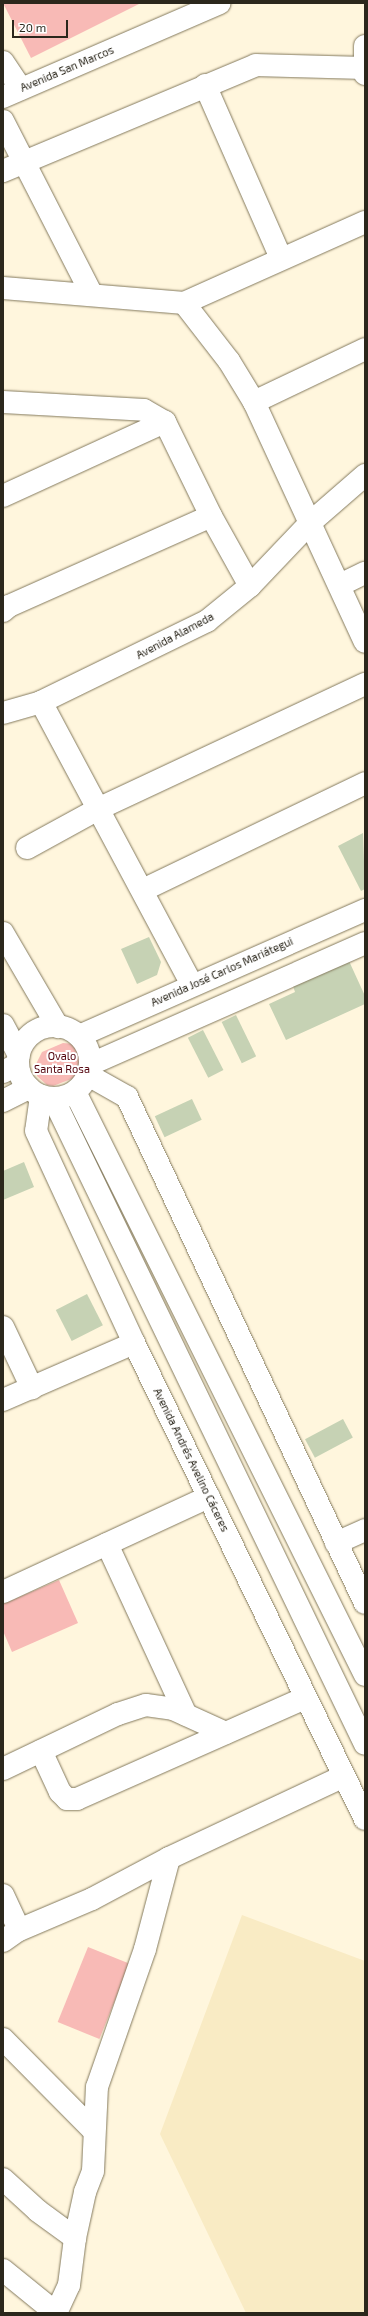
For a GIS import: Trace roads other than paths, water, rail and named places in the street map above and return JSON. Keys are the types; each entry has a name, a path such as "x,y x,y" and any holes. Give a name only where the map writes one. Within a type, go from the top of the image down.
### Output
{"street":[{"name":"Avenida San Marcos","path":"12,93 220,3"},
{"path":"3,171 205,85 256,65 364,71 365,46"},
{"path":"3,62 12,93"},
{"path":"205,85 281,258"},
{"path":"3,121 92,296"},
{"path":"3,288 184,303 281,258 365,222"},
{"path":"184,303 230,361 254,402 311,522 365,642"},
{"path":"254,402 365,349"},
{"path":"3,402 144,410 165,422 211,516 250,586"},
{"path":"3,496 165,422"},
{"name":"Avenida Alameda","path":"5,712 41,702 207,621 250,586 311,522 365,474"},
{"path":"3,611 9,606 211,516"},
{"path":"340,585 365,573"},
{"path":"27,848 100,808 365,684"},
{"path":"41,702 100,808 192,985"},
{"path":"143,890 365,783"},
{"name":"Avenida José Carlos Mariátegui","path":"79,1036 365,910"},
{"path":"3,933 58,1027"},
{"path":"75,1092 89,1070 365,942"},
{"path":"3,1025 14,1063 20,1074 41,1094 365,1744"},
{"path":"14,1063 28,1038 36,1032 58,1027 79,1036 86,1044 89,1070 127,1097 365,1602"},
{"path":"3,1101 41,1094 75,1092"},
{"path":"75,1092 365,1675"},
{"name":"Avenida Andrés Avelino Cáceres","path":"41,1094 36,1131 134,1343 365,1819"},
{"path":"3,1327 32,1388"},
{"path":"3,1400 134,1343"},
{"path":"3,1592 209,1497"},
{"path":"336,1543 365,1530"},
{"path":"107,1544 186,1715"},
{"path":"41,1751 60,1792 67,1799 77,1799 305,1698"},
{"path":"3,1769 118,1714 146,1705 173,1709 226,1733"},
{"path":"3,1895 11,1936 92,1899 169,1858 344,1776"},
{"path":"3,2270 56,2313 69,2285 75,2238 85,2192 94,2171 96,2156 93,2130 98,2087 145,1949 169,1858"},
{"path":"3,2039 93,2130"},
{"path":"3,2179 38,2211 75,2238"}],"park label":[{"name":"Ovalo Santa Rosa","path":"62,1063"}]}
